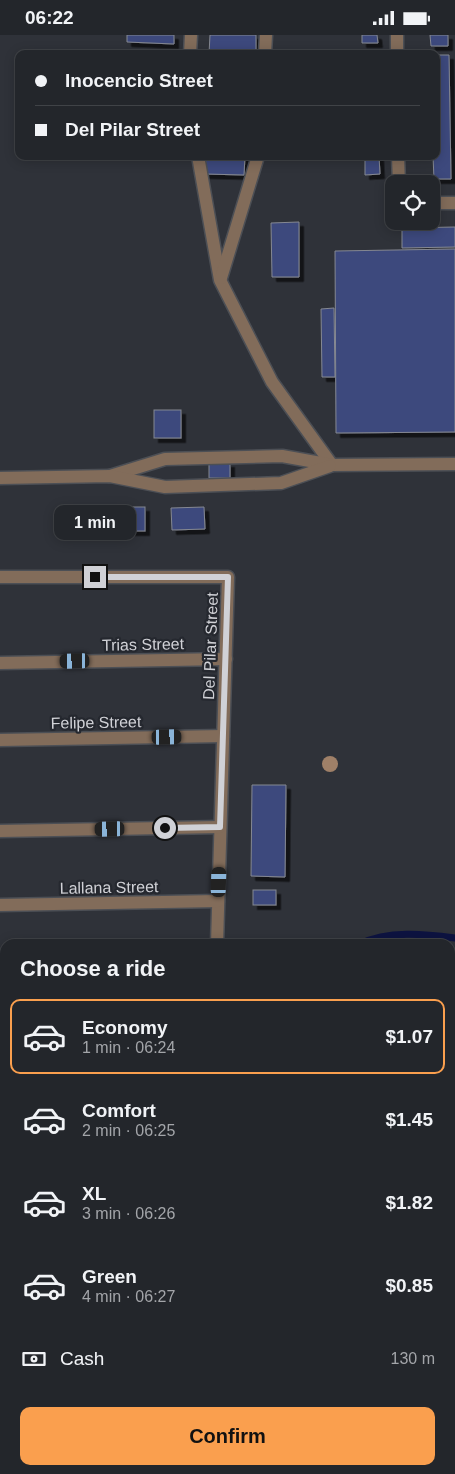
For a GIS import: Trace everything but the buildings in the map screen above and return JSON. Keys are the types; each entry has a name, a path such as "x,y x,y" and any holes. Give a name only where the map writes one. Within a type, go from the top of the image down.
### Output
{"street":[{"path":"190,50 191,35"},
{"path":"265,50 266,35"},
{"path":"397,35 397,50"},
{"path":"199,160 220,280 272,382 332,465"},
{"path":"220,280 257,160"},
{"path":"398,160 399,175"},
{"path":"440,203 455,203"},
{"path":"110,476 165,459 282,457 332,465 455,464"},
{"path":"0,478 110,476 165,487 281,483 332,465"},
{"name":"Del Pilar Street","path":"0,577 228,577 217,939"},
{"name":"Trias Street","path":"0,663 226,659"},
{"name":"Felipe Street","path":"0,740 223,736"},
{"path":"0,831 220,827"},
{"name":"Lallana Street","path":"0,905 218,901"}],"waterway":[{"path":"375,939 407,934 455,938"}],"route":[{"path":"95,577 228,577 220,827 165,828"}]}
